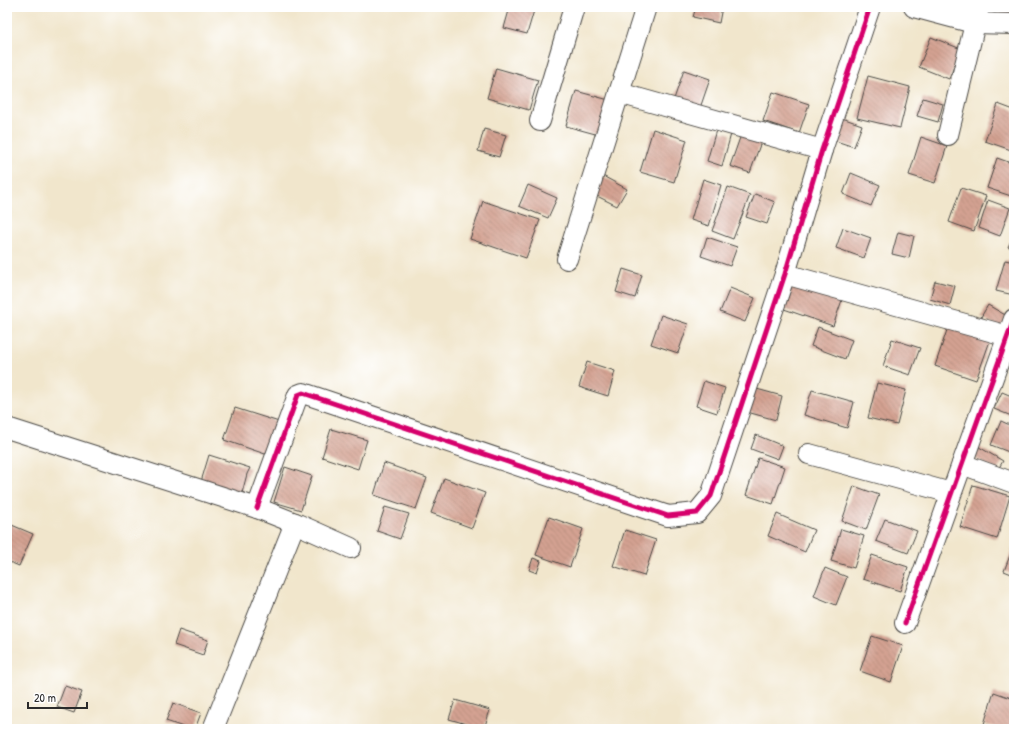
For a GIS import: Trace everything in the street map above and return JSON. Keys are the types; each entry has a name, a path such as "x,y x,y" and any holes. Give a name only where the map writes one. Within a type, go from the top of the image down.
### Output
{"street":[{"path":"540,121 574,7"},
{"path":"567,259 646,7"},
{"path":"257,508 298,395 303,393 668,516 697,513 711,496 785,274 822,150 870,7"},
{"path":"914,7 977,15 1014,24"},
{"path":"948,135 977,15"},
{"path":"619,93 822,150"},
{"path":"785,274 1011,327 904,623"},
{"path":"7,428 257,508 351,548"},
{"path":"809,454 951,493"},
{"path":"962,464 1014,483"},
{"path":"213,729 295,523"}],"building":[{"path":"510,7 535,7 527,34 504,28"},
{"path":"696,7 722,7 719,23 693,17"},
{"path":"988,7 1014,7 1014,19 987,10"},
{"path":"931,37 961,49 949,79 919,67"},
{"path":"496,68 538,80 529,110 487,98"},
{"path":"684,70 710,79 699,111 673,102"},
{"path":"868,76 910,87 900,128 857,118"},
{"path":"576,91 609,100 599,135 566,126"},
{"path":"773,92 809,104 799,133 763,121"},
{"path":"923,98 943,104 938,122 917,116"},
{"path":"998,104 1014,110 1014,151 985,141"},
{"path":"842,118 862,125 854,147 833,140"},
{"path":"484,129 506,135 499,157 478,151"},
{"path":"653,129 687,140 674,182 640,172"},
{"path":"716,130 731,134 722,166 707,161"},
{"path":"742,132 762,139 750,173 730,166"},
{"path":"921,137 947,146 935,183 909,175"},
{"path":"997,158 1014,164 1014,197 987,188"},
{"path":"851,173 880,185 871,206 843,194"},
{"path":"601,175 627,189 617,206 591,193"},
{"path":"703,179 721,185 709,226 691,220"},
{"path":"528,185 557,198 548,218 519,206"},
{"path":"728,187 750,195 733,239 712,231"},
{"path":"961,188 986,196 974,231 949,222"},
{"path":"755,194 775,202 767,224 746,217"},
{"path":"988,200 1010,208 1000,236 979,228"},
{"path":"483,201 540,220 526,258 470,239"},
{"path":"843,228 871,238 864,258 836,248"},
{"path":"898,232 914,236 909,258 892,254"},
{"path":"1014,234 1014,249 1008,247"},
{"path":"707,237 737,247 730,266 701,256"},
{"path":"1005,260 1014,262 1014,295 996,291"},
{"path":"623,269 642,275 635,298 616,292"},
{"path":"935,281 955,286 950,305 930,299"},
{"path":"793,283 842,300 833,326 784,309"},
{"path":"730,288 755,298 745,322 720,312"},
{"path":"988,305 1007,316 1000,328 981,317"},
{"path":"661,315 688,324 678,353 651,344"},
{"path":"949,324 991,338 976,380 935,366"},
{"path":"818,327 852,340 845,359 811,346"},
{"path":"892,339 920,348 910,375 883,366"},
{"path":"587,362 615,371 608,396 579,387"},
{"path":"704,381 725,388 717,413 696,406"},
{"path":"877,383 906,390 897,425 868,418"},
{"path":"753,388 782,396 776,420 747,412"},
{"path":"812,390 854,402 847,428 804,415"},
{"path":"1002,392 1014,397 1014,417 994,409"},
{"path":"235,408 279,422 268,455 224,440"},
{"path":"1001,421 1014,427 1014,454 991,445"},
{"path":"331,429 367,440 358,469 322,457"},
{"path":"756,435 783,446 778,459 751,449"},
{"path":"979,447 1003,461 997,471 973,457"},
{"path":"209,455 250,468 241,497 200,485"},
{"path":"758,458 785,467 773,504 746,495"},
{"path":"384,463 427,478 416,509 374,495"},
{"path":"285,467 312,476 301,510 274,502"},
{"path":"444,478 485,493 472,528 431,513"},
{"path":"973,485 1010,496 997,539 960,527"},
{"path":"854,486 879,495 866,530 842,521"},
{"path":"385,507 409,514 400,539 377,531"},
{"path":"777,514 814,530 805,552 768,536"},
{"path":"549,517 583,529 570,567 536,555"},
{"path":"885,519 917,531 908,553 876,541"},
{"path":"7,523 33,534 19,566 7,561"},
{"path":"841,529 864,536 854,568 831,561"},
{"path":"625,530 656,540 644,576 613,566"},
{"path":"1014,545 1014,575 1004,571"},
{"path":"872,555 908,567 900,591 863,579"},
{"path":"533,558 541,561 537,573 529,570"},
{"path":"825,568 847,577 836,605 814,596"},
{"path":"179,630 208,640 203,655 174,645"},
{"path":"872,636 903,646 891,682 860,671"},
{"path":"65,686 82,692 74,713 57,707"},
{"path":"994,692 1014,699 1014,729 1000,729 984,724"},
{"path":"455,700 490,710 484,729 449,719"},
{"path":"173,703 201,713 195,729 189,729 166,721"}],"cycle path":[{"path":"257,508 298,395 303,393 668,516 697,513 711,496 785,274 822,150 870,7"},
{"path":"905,623 1014,319"}]}
